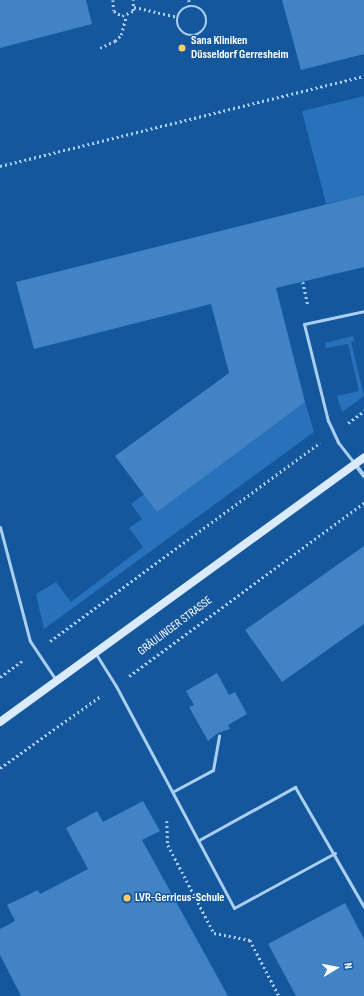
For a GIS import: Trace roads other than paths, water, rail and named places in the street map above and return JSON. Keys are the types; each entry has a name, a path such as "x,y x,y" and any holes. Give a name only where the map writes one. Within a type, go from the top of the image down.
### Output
{"main road":[{"name":"GRÄULINGER STRASSE","path":"0,721 364,458"}],"street":[{"path":"355,464 364,476"}],"lane":[{"path":"355,464 334,433 328,421 304,324 364,311"},
{"path":"0,527 30,642 56,680"},
{"path":"95,653 116,686 174,792 234,908 335,853"},
{"path":"174,792 213,770 218,736"},
{"path":"199,840 296,786 364,907"}],"place":[{"name":"Sana Kliniken Düsseldorf Gerresheim","path":"182,48"},
{"name":"LVR-Gerricus-Schule","path":"127,898"}]}
